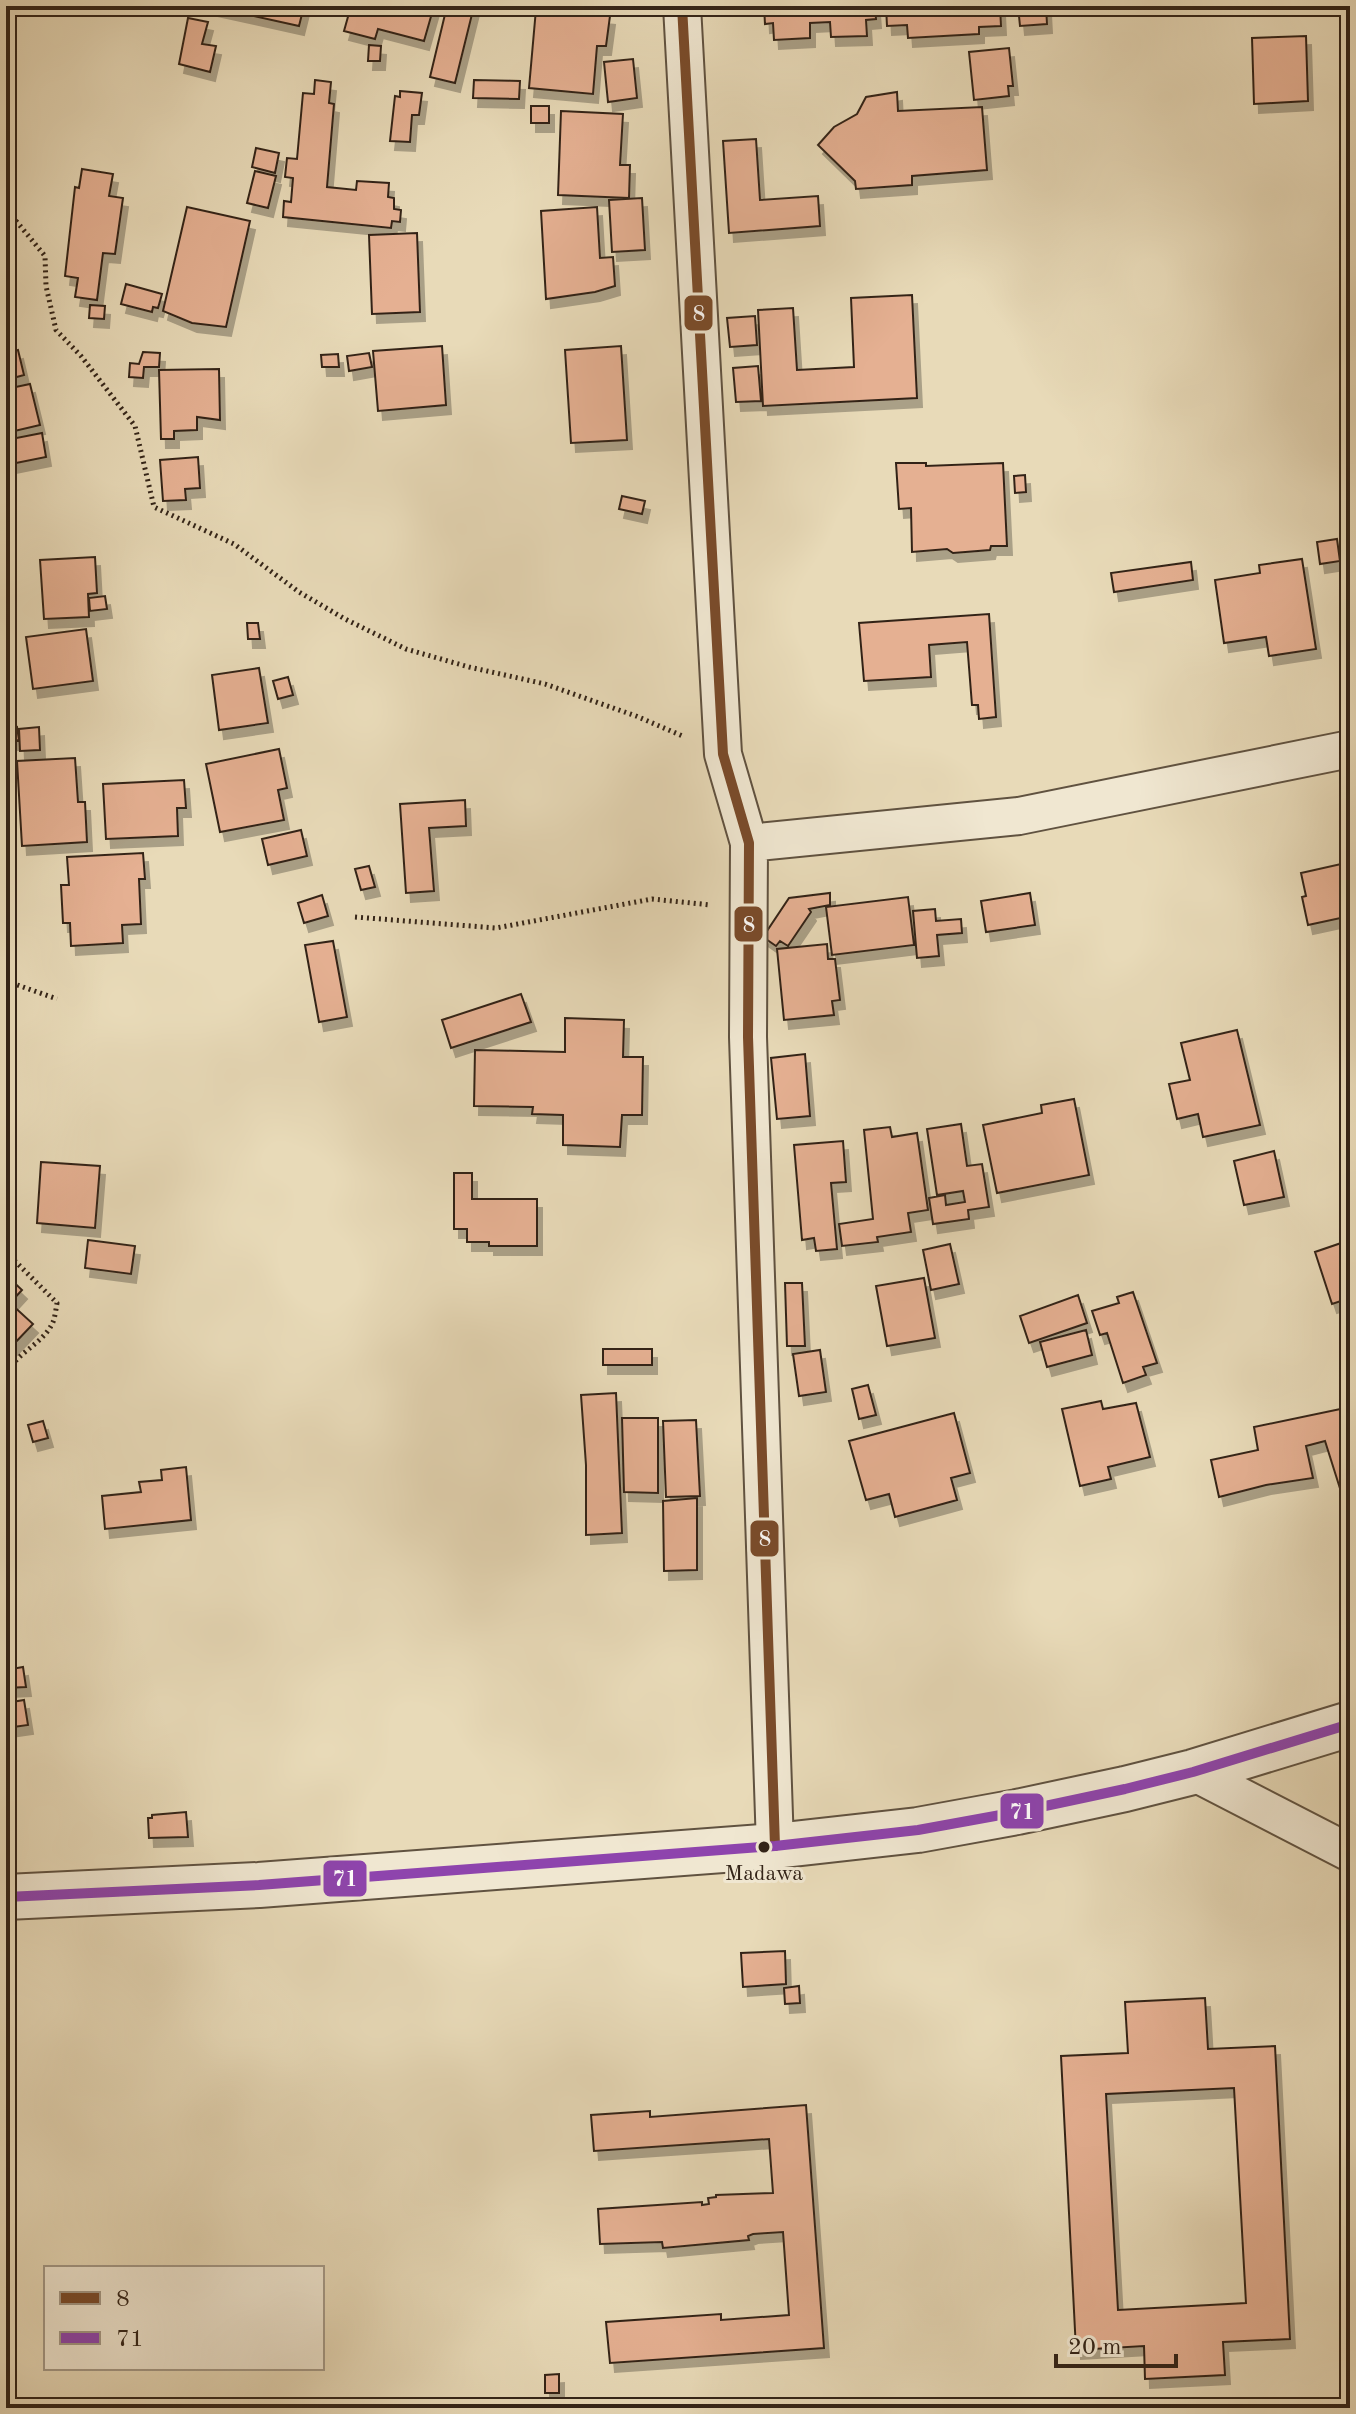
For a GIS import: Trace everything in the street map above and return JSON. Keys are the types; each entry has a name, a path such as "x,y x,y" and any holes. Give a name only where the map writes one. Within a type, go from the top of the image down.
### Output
{"street":[{"path":"682,6 723,754 749,843 748,1037 775,1846"},
{"path":"749,843 1019,816 1350,749"},
{"path":"6,1897 259,1885 775,1846 918,1830 1003,1815 1193,1772 1350,1724"},
{"path":"1193,1772 1350,1853"}],"path":[{"path":"6,214 17,222 45,256 46,286 56,330 81,356 135,426 154,507 234,544 299,592 406,649 545,684 636,716 723,754"},
{"path":"355,917 496,928 652,899 749,909"},
{"path":"6,981 57,999"},
{"path":"6,1252 57,1303 53,1322 38,1342 10,1365 6,1376"}],"building":[{"path":"208,6 304,6 299,26"},
{"path":"351,6 434,6 424,41 378,29 375,39 344,31"},
{"path":"447,6 474,6 455,83 430,77"},
{"path":"764,6 875,6 876,19 866,20 867,36 831,37 830,22 810,23 810,38 774,40 773,23 765,24"},
{"path":"886,6 1000,6 1001,26 979,27 979,34 908,38 907,25 887,26"},
{"path":"1018,6 1046,6 1047,24 1020,26"},
{"path":"536,9 610,16 606,46 597,46 593,94 529,88"},
{"path":"188,18 208,22 202,44 216,46 210,72 179,64"},
{"path":"1306,36 1308,101 1254,104 1252,38"},
{"path":"369,45 381,46 380,61 368,61"},
{"path":"1009,48 1013,86 1008,86 1009,96 974,100 969,52"},
{"path":"633,59 637,98 608,102 604,62"},
{"path":"315,80 331,82 329,103 334,104 327,187 356,190 357,181 389,183 388,197 394,198 394,209 401,210 400,222 392,221 391,228 283,217 284,201 291,202 293,178 285,177 287,158 297,159 303,93 314,94"},
{"path":"474,80 520,81 519,99 473,98"},
{"path":"400,91 422,93 419,115 412,115 410,142 390,141 395,96 400,97"},
{"path":"897,92 898,111 982,107 987,170 912,176 912,185 856,189 855,181 818,145 834,127 857,114 866,97"},
{"path":"531,106 549,106 549,123 531,123"},
{"path":"561,111 623,114 620,165 630,165 629,198 558,195"},
{"path":"756,139 760,200 818,196 820,226 729,233 723,141"},
{"path":"256,148 279,153 275,173 252,167"},
{"path":"82,169 113,174 109,196 123,198 115,254 103,253 97,300 75,297 78,278 65,276 75,187 79,188"},
{"path":"255,171 276,176 268,208 247,203"},
{"path":"642,198 645,250 612,252 609,200"},
{"path":"187,207 250,221 226,327 192,323 163,311"},
{"path":"597,207 600,258 613,257 615,286 546,299 541,211"},
{"path":"417,233 420,312 372,314 369,235"},
{"path":"126,284 162,294 158,308 153,307 152,312 121,304"},
{"path":"912,295 917,398 763,406 758,310 793,308 797,370 854,367 851,298"},
{"path":"90,305 105,306 104,319 89,318"},
{"path":"755,316 757,345 730,347 727,318"},
{"path":"442,346 446,405 378,411 373,351"},
{"path":"621,346 627,440 571,443 565,350"},
{"path":"18,350 24,375 6,380 6,353"},
{"path":"143,352 160,353 159,367 144,367 143,378 129,377 130,363 139,364"},
{"path":"369,353 372,367 349,371 347,356"},
{"path":"338,354 339,367 322,367 321,355"},
{"path":"758,366 761,401 736,402 733,368"},
{"path":"219,369 220,420 197,417 197,430 174,431 174,439 161,439 159,370"},
{"path":"30,384 40,425 6,433 6,389"},
{"path":"42,433 46,457 6,465 6,440"},
{"path":"198,457 200,488 185,489 186,500 163,501 160,460"},
{"path":"896,463 926,463 926,466 1003,463 1007,546 953,553 947,549 912,552 911,508 899,509"},
{"path":"1025,475 1026,492 1015,493 1014,476"},
{"path":"622,496 645,501 642,514 619,509"},
{"path":"1337,539 1340,561 1320,564 1317,542"},
{"path":"95,557 97,593 88,594 89,617 44,619 40,560"},
{"path":"1302,559 1316,649 1269,656 1266,637 1224,643 1215,580 1260,573 1259,565"},
{"path":"1191,562 1193,580 1114,592 1111,573"},
{"path":"105,596 107,609 90,611 89,598"},
{"path":"989,614 996,717 979,719 978,705 972,705 967,642 929,645 931,677 864,681 859,623"},
{"path":"247,623 258,623 260,639 248,639"},
{"path":"86,629 93,681 33,689 26,637"},
{"path":"259,668 268,723 219,730 212,675"},
{"path":"288,677 293,695 278,699 273,681"},
{"path":"17,727 19,740 6,742 6,729"},
{"path":"39,727 40,750 20,751 19,729"},
{"path":"279,749 287,788 278,790 284,820 220,832 206,764"},
{"path":"75,758 78,802 85,802 87,842 22,846 17,761"},
{"path":"184,780 186,808 177,808 178,836 106,839 103,784"},
{"path":"465,800 466,826 429,828 434,891 406,893 400,804"},
{"path":"301,830 307,856 268,865 262,839"},
{"path":"143,853 145,879 139,879 141,924 122,925 123,943 71,946 70,923 63,923 61,885 69,885 67,857"},
{"path":"1350,862 1350,916 1308,925 1301,873"},
{"path":"369,866 375,887 361,890 355,869"},
{"path":"830,893 830,905 809,909 811,912 788,946 780,941 776,946 763,937 789,898"},
{"path":"1030,893 1035,925 986,932 981,901"},
{"path":"322,895 328,916 304,923 298,903"},
{"path":"908,897 914,945 832,955 826,907"},
{"path":"935,909 936,921 961,919 962,933 937,935 939,956 917,958 913,911"},
{"path":"333,941 347,1017 319,1022 305,945"},
{"path":"827,944 828,959 835,959 840,1000 832,1001 834,1015 784,1020 777,949"},
{"path":"521,994 531,1022 451,1048 442,1020"},
{"path":"565,1018 624,1020 623,1057 643,1057 642,1115 622,1115 620,1147 563,1145 563,1115 532,1114 533,1107 474,1106 475,1050 565,1052"},
{"path":"1237,1030 1260,1125 1203,1137 1198,1114 1177,1119 1169,1084 1190,1080 1181,1043"},
{"path":"805,1054 810,1116 777,1119 771,1058"},
{"path":"1074,1099 1089,1175 997,1193 983,1125 1042,1113 1041,1105"},
{"path":"961,1124 967,1166 982,1164 989,1207 968,1210 969,1219 933,1224 929,1198 945,1195 946,1205 965,1202 963,1191 937,1195 927,1129"},
{"path":"890,1127 892,1137 917,1133 928,1210 908,1213 911,1232 877,1237 878,1242 842,1246 839,1224 873,1219 864,1130"},
{"path":"843,1141 846,1182 831,1183 837,1249 816,1251 814,1238 802,1240 794,1145"},
{"path":"1274,1151 1284,1197 1244,1205 1234,1161"},
{"path":"41,1162 100,1166 95,1228 37,1223"},
{"path":"454,1173 472,1173 472,1199 537,1199 537,1246 489,1246 489,1242 467,1242 467,1229 454,1229"},
{"path":"88,1240 135,1246 131,1274 85,1268"},
{"path":"1350,1240 1350,1298 1332,1304 1315,1252"},
{"path":"950,1244 959,1284 931,1290 923,1250"},
{"path":"6,1275 22,1290 10,1303 33,1324 11,1347 6,1342"},
{"path":"924,1278 935,1338 887,1346 876,1286"},
{"path":"785,1283 802,1283 805,1346 787,1346"},
{"path":"1133,1292 1157,1363 1143,1367 1146,1375 1123,1383 1107,1333 1100,1335 1092,1311 1119,1303 1117,1297"},
{"path":"1078,1295 1087,1323 1029,1343 1020,1316"},
{"path":"1086,1330 1092,1355 1047,1367 1040,1342"},
{"path":"603,1349 652,1349 652,1365 603,1365"},
{"path":"820,1350 826,1392 799,1396 793,1354"},
{"path":"868,1385 876,1415 859,1419 852,1389"},
{"path":"616,1393 622,1533 586,1535 586,1465 581,1395"},
{"path":"1101,1401 1103,1409 1136,1403 1150,1457 1108,1467 1111,1479 1080,1486 1062,1409"},
{"path":"1350,1407 1350,1497 1343,1498 1325,1441 1306,1446 1313,1478 1266,1485 1219,1497 1211,1460 1258,1450 1254,1427"},
{"path":"954,1413 970,1473 951,1478 957,1500 895,1517 889,1494 866,1500 849,1441"},
{"path":"622,1418 658,1418 658,1493 624,1492"},
{"path":"696,1420 700,1496 666,1497 663,1421"},
{"path":"43,1421 48,1438 33,1442 28,1425"},
{"path":"186,1467 191,1520 105,1529 102,1496 141,1492 139,1482 162,1480 161,1470"},
{"path":"697,1498 697,1570 664,1571 663,1501"},
{"path":"23,1667 26,1687 6,1688 6,1670"},
{"path":"24,1700 28,1725 6,1728 6,1703"},
{"path":"186,1812 188,1837 149,1838 148,1818 152,1815"},
{"path":"785,1951 786,1984 743,1987 741,1953"},
{"path":"799,1986 800,2003 785,2004 784,1988"},
{"path":"1205,1998 1208,2049 1275,2046 1290,2339 1223,2342 1225,2375 1145,2379 1144,2346 1076,2350 1061,2056 1128,2053 1125,2002","holes":["1234,2088 1246,2303 1118,2310 1106,2094"]},
{"path":"806,2105 824,2348 610,2363 606,2322 721,2314 721,2320 789,2315 783,2232 753,2234 748,2236 749,2240 663,2248 662,2242 600,2244 598,2209 702,2202 702,2205 709,2204 708,2198 716,2195 773,2193 769,2139 594,2151 591,2115 650,2111 650,2117"},
{"path":"559,2374 559,2393 545,2393 545,2375"}],"transit line":[{"name":"8","path":"682,6 723,754 749,843 748,1037 775,1846"},
{"name":"71","path":"6,1897 259,1885 775,1846 918,1830 1125,1789 1193,1772 1350,1724"}],"place":[{"name":"Madawa","path":"764,1847"}]}
